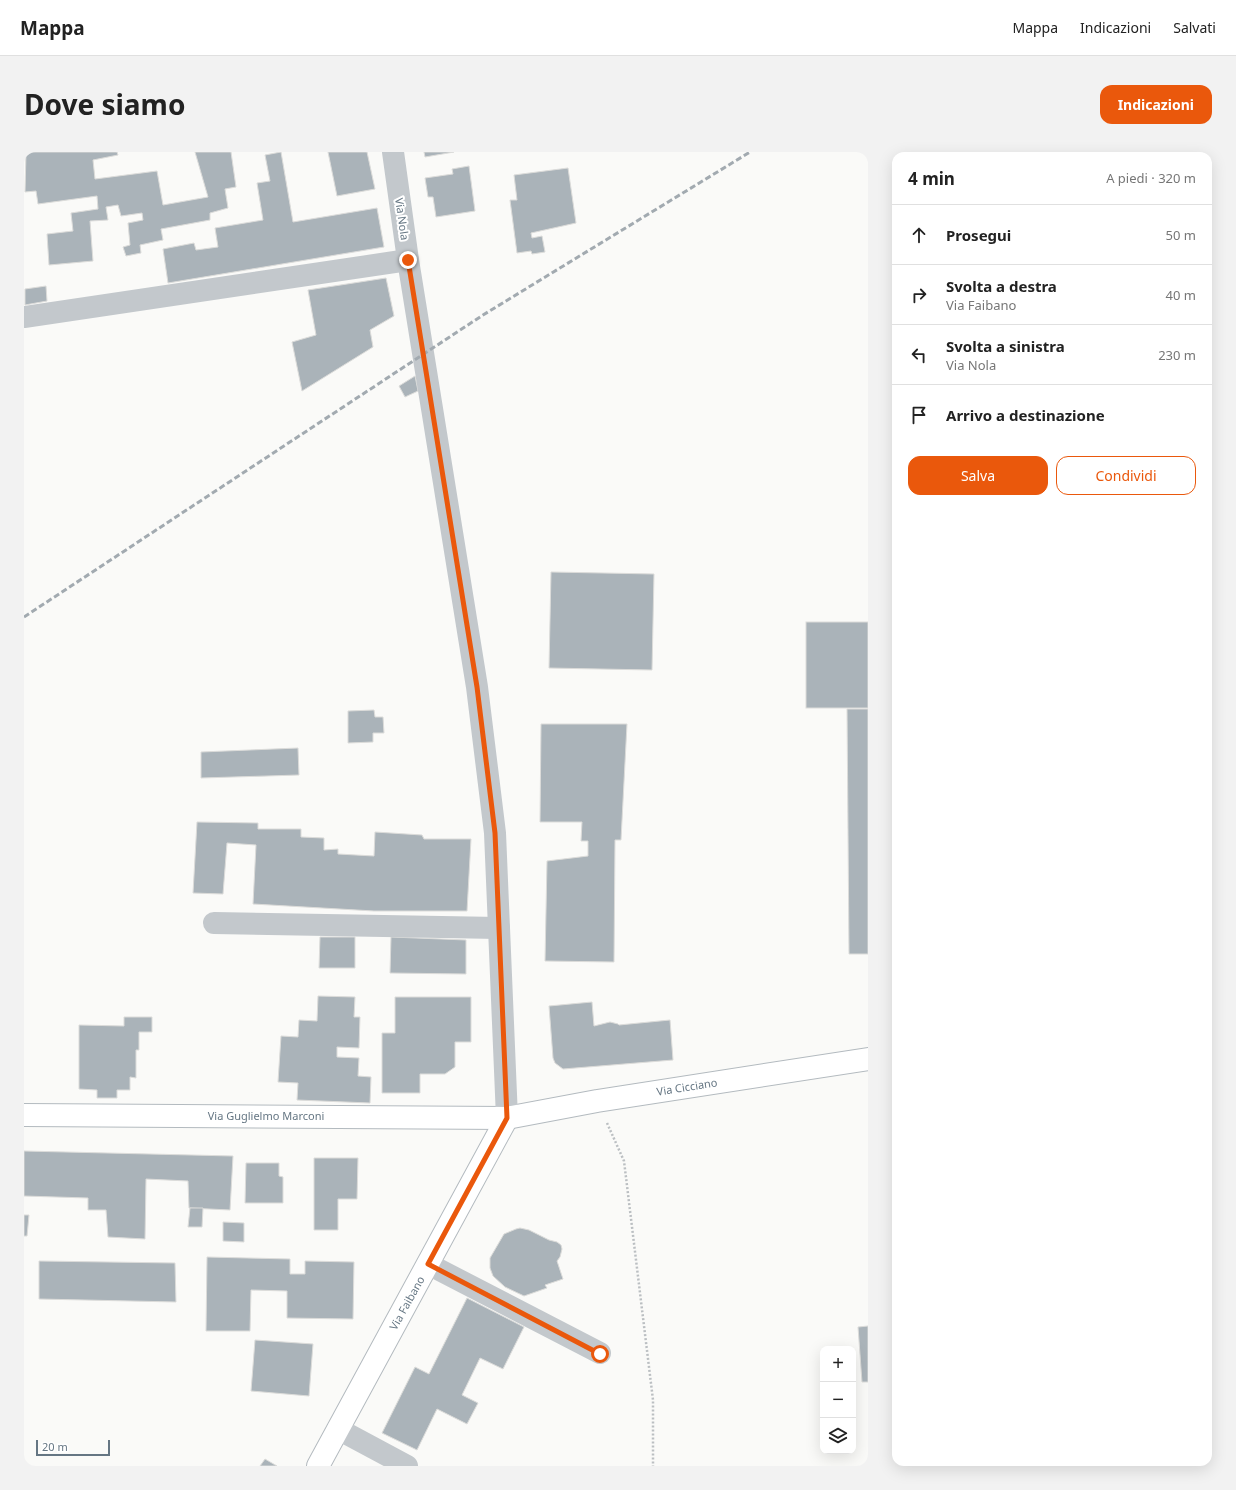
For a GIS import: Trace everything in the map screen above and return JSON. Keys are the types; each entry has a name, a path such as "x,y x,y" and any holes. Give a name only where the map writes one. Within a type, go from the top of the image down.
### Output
{"street":[{"name":"Via Nola","path":"393,152 408,260 477,687 495,833 507,1118"},
{"path":"24,317 408,260"},
{"path":"214,923 499,928"},
{"name":"Via Cicciano","path":"507,1118 597,1101 868,1059"},
{"name":"Via Guglielmo Marconi","path":"24,1115 507,1118"},
{"name":"Via Faibano","path":"318,1466 507,1118"},
{"path":"428,1264 600,1354"},
{"path":"338,1429 407,1466"}],"path":[{"path":"597,1101 624,1161 653,1400 653,1466"}],"building":[{"path":"26,152 117,152 118,155 93,160 95,179 157,171 163,205 208,197 195,152 231,152 236,187 225,189 228,208 210,213 210,220 161,229 163,240 140,245 141,253 126,256 123,247 130,245 128,223 143,220 142,213 121,216 118,205 106,207 108,220 90,221 93,261 49,265 47,234 73,231 71,213 98,209 97,196 38,204 36,191 25,192"},
{"path":"281,152 293,222 377,208 384,247 168,283 163,249 194,243 196,250 218,247 215,228 263,220 257,183 270,181 265,155"},
{"path":"328,152 367,152 375,189 337,196"},
{"path":"424,152 454,152 425,157"},
{"path":"469,166 475,211 436,217 433,197 428,197 425,178 453,174 452,169"},
{"path":"568,168 576,223 531,233 532,238 542,236 545,252 532,254 531,251 517,253 510,200 517,200 514,175"},
{"path":"386,278 394,316 370,330 373,347 302,391 292,342 316,335 308,290"},
{"path":"46,286 47,301 25,305 25,289"},
{"path":"415,376 418,391 405,397 399,386"},
{"path":"551,572 654,574 652,670 549,668"},
{"path":"806,622 868,622 868,708 806,708"},
{"path":"847,709 868,709 868,954 849,954"},
{"path":"374,710 375,717 383,717 384,733 373,733 373,742 348,743 348,711"},
{"path":"541,724 627,724 621,840 615,840 614,962 545,961 547,861 588,856 588,841 581,841 582,822 540,822"},
{"path":"298,748 299,775 201,778 201,752"},
{"path":"197,822 258,823 258,829 301,829 301,837 324,838 324,850 338,849 338,854 374,856 375,832 422,835 424,839 471,839 467,911 374,911 253,904 256,845 227,843 223,894 193,893"},
{"path":"320,937 355,937 355,968 319,968"},
{"path":"391,937 466,940 466,974 390,973"},
{"path":"318,996 355,997 354,1017 360,1017 359,1048 337,1047 337,1057 359,1058 358,1076 371,1077 370,1103 297,1100 298,1083 278,1082 281,1036 298,1037 299,1020 317,1021"},
{"path":"395,997 471,997 471,1042 455,1042 455,1067 445,1074 420,1074 420,1093 382,1093 382,1033 395,1033"},
{"path":"592,1002 594,1026 610,1022 619,1025 670,1020 673,1060 563,1069 555,1063 553,1058 549,1006"},
{"path":"124,1017 152,1017 152,1032 139,1032 139,1050 136,1050 136,1078 130,1077 130,1090 117,1090 117,1098 97,1098 97,1090 79,1089 79,1025 124,1026"},
{"path":"24,1151 233,1156 230,1210 189,1208 188,1181 146,1179 145,1239 108,1237 106,1210 88,1210 88,1198 24,1196"},
{"path":"314,1158 358,1158 357,1199 338,1199 338,1230 314,1230"},
{"path":"246,1163 279,1163 279,1176 283,1177 283,1203 245,1203"},
{"path":"190,1208 203,1208 202,1227 188,1227"},
{"path":"24,1215 29,1215 27,1236 24,1236"},
{"path":"223,1222 244,1223 244,1242 223,1241"},
{"path":"520,1228 529,1230 549,1240 557,1242 561,1245 562,1249 560,1257 557,1261 563,1279 545,1285 547,1288 524,1296 505,1287 493,1276 490,1268 490,1258 504,1234"},
{"path":"207,1257 290,1259 290,1274 305,1274 305,1261 354,1262 353,1319 287,1318 287,1291 251,1290 250,1331 206,1331"},
{"path":"39,1261 175,1263 176,1302 39,1299"},
{"path":"467,1298 524,1327 503,1369 480,1358 462,1395 478,1403 467,1424 437,1409 417,1450 382,1433 415,1367 429,1374"},
{"path":"868,1326 868,1382 862,1382 858,1327"},
{"path":"255,1340 313,1344 309,1396 251,1391"},
{"path":"265,1459 277,1466 260,1466"}],"railway":[{"path":"24,617 483,315 750,152"}],"route":[{"path":"408,260 477,687 495,833 507,1118 428,1264 600,1354"}]}
